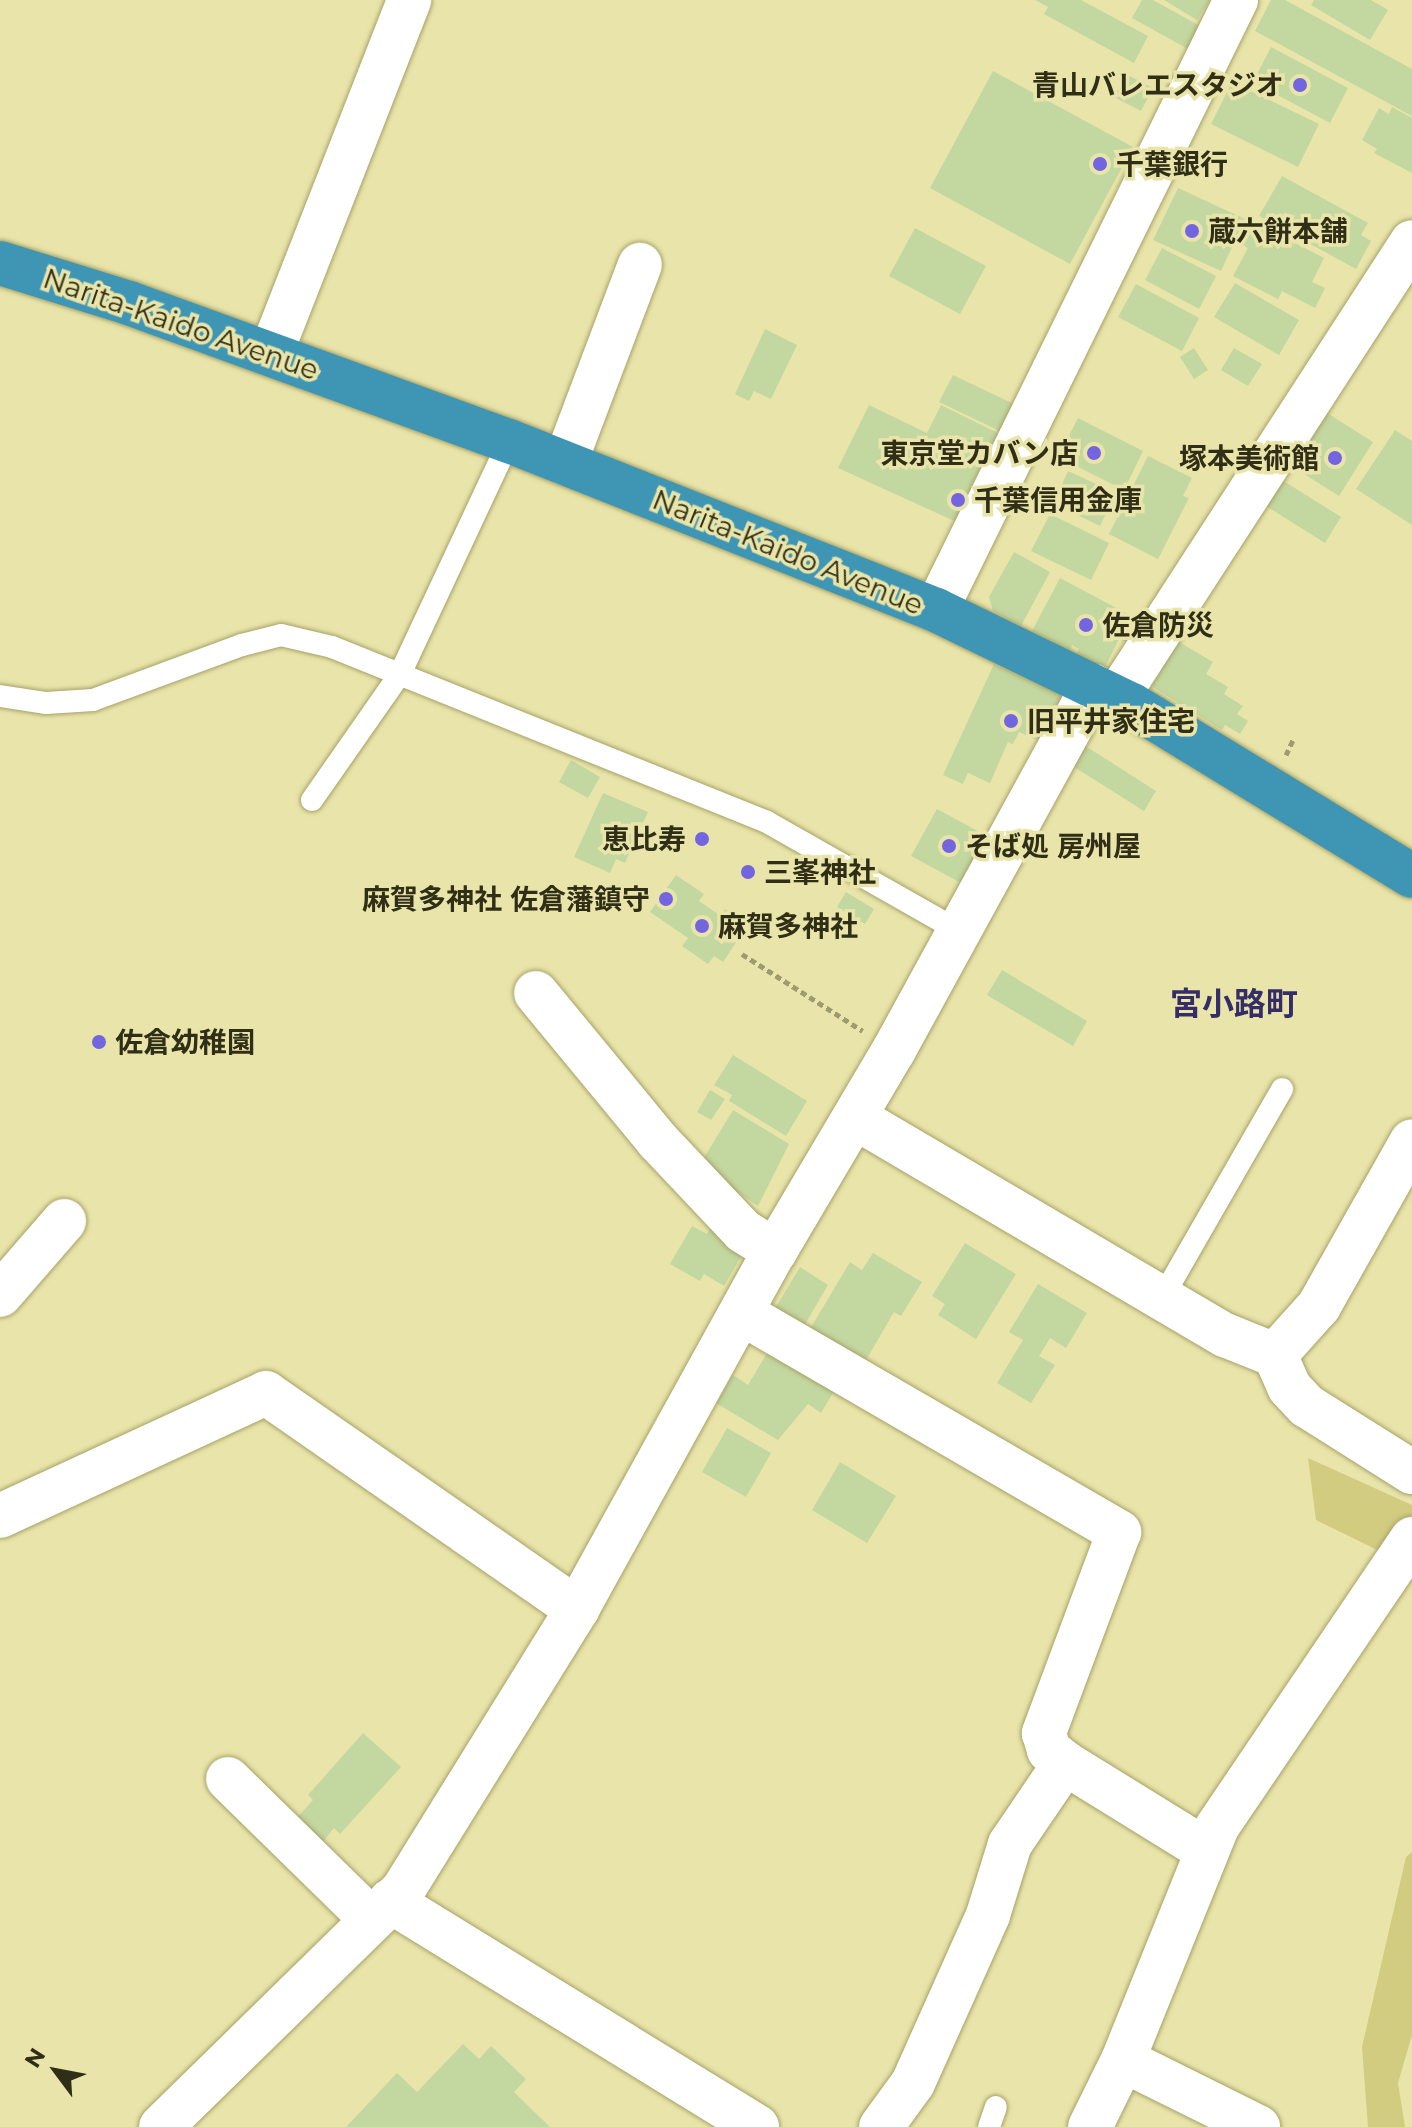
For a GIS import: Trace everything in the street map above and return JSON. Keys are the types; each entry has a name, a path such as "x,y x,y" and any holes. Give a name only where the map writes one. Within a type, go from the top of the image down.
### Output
{"highway":[{"name":"Narita-Kaido Avenue","path":"0,263 271,353 509,441 936,610"},
{"path":"936,610 1105,691 1412,876"}],"street":[{"path":"271,353 409,0"},
{"name":"Narita-Kaido Avenue","path":"936,610 1236,0"},
{"path":"161,2127 403,1890 577,1609 743,1314 775,1251 856,1118 955,929 1105,691 1412,242"},
{"path":"565,463 640,265"},
{"path":"536,993 658,1141 743,1231 775,1251"},
{"path":"856,1118 1245,1346 1275,1355 1289,1387 1307,1406 1412,1472"},
{"path":"1275,1355 1319,1306 1412,1141"},
{"path":"0,1295 64,1221"},
{"path":"743,1314 1119,1532 1044,1733 1049,1750 1065,1763 1206,1850"},
{"path":"0,1516 266,1393 577,1609"},
{"path":"1090,2127 1123,2060 1206,1850 1412,1539"},
{"path":"881,2127 913,2083 988,1915 1010,1844 1065,1763"},
{"path":"228,1779 380,1910 757,2127"},
{"path":"1123,2060 1258,2127"}],"lane":[{"path":"312,800 400,674 509,441"},
{"path":"0,696 46,703 93,700 242,645 281,635 332,647 767,822 955,929"},
{"path":"1162,1298 1282,1089"}],"path":[{"path":"742,954 859,1028"}],"shaded area":[{"path":"1308,1458 1412,1505 1412,1567 1316,1520"},
{"path":"1412,1852 1412,2035 1398,2083 1405,2127 1368,2127 1362,2047 1406,1857"}],"building":[{"path":"1035,0 1081,0 1148,36 1134,63 1044,14 1048,7"},
{"path":"1142,0 1153,0 1200,26 1188,49 1132,18"},
{"path":"1164,0 1210,0 1197,20"},
{"path":"1271,0 1285,0 1412,69 1412,116 1255,31"},
{"path":"1314,0 1371,0 1388,10 1370,40 1311,5"},
{"name":"青山バレエスタジオ","path":"1271,47 1348,88 1330,123 1253,82"},
{"path":"993,71 1133,147 1070,264 930,188"},
{"path":"1126,74 1153,88 1141,111 1114,97"},
{"path":"1232,82 1319,124 1298,167 1211,124"},
{"path":"1392,107 1412,118 1412,173 1374,153 1377,149 1362,140 1379,108 1389,114"},
{"path":"1282,176 1368,223 1361,235 1371,241 1356,269 1259,216"},
{"path":"1178,188 1245,219 1221,271 1153,240"},
{"path":"1251,220 1324,258 1312,282 1325,288 1315,308 1282,291 1278,299 1233,276 1248,248 1239,243"},
{"path":"915,228 986,266 960,314 889,276"},
{"path":"1162,248 1216,276 1199,309 1145,280"},
{"path":"1235,283 1299,320 1279,355 1214,317"},
{"path":"1136,284 1199,318 1182,351 1118,317"},
{"path":"765,329 797,345 771,399 754,391 749,401 735,394"},
{"path":"1194,348 1208,370 1194,379 1180,357"},
{"path":"1234,348 1262,364 1248,386 1221,370"},
{"path":"953,375 1018,406 1006,434 939,402"},
{"path":"869,405 927,433 941,405 1004,436 963,525 838,468"},
{"path":"1327,413 1373,442 1339,496 1293,467"},
{"path":"1078,418 1143,451 1124,490 1058,457"},
{"path":"1395,430 1412,441 1412,525 1356,489"},
{"path":"1148,456 1192,478 1183,496 1189,498 1158,559 1109,534"},
{"path":"1068,471 1116,493 1100,526 1059,506 1064,495 1058,493"},
{"path":"1282,480 1341,517 1325,543 1266,506"},
{"path":"1050,514 1109,543 1091,580 1031,551"},
{"path":"1014,552 1050,572 1021,626 993,611 989,597"},
{"name":"佐倉防災","path":"1060,578 1139,620 1127,643 1119,639 1104,669 1076,654 1079,649 1072,645 1070,651 1032,631"},
{"path":"1179,642 1213,662 1206,674 1228,687 1224,694 1243,706 1237,714 1248,721 1240,734 1225,725 1222,730 1151,686"},
{"name":"旧平井家住宅","path":"994,664 1066,697 1045,744 1019,732 1013,744 1008,742 990,783 968,773 963,784 943,775"},
{"path":"1084,745 1156,791 1144,811 1071,765"},
{"path":"571,760 600,777 588,798 559,782"},
{"path":"603,793 648,812 625,863 616,859 610,873 574,857"},
{"name":"そば処 房州屋","path":"937,809 987,836 961,883 911,856"},
{"name":"麻賀多神社","path":"676,875 704,894 699,901 721,916 725,909 739,919 730,932 739,938 723,962 714,956 708,964 682,946 688,938 650,912"},
{"path":"846,892 874,909 865,924 837,907"},
{"path":"1002,970 1087,1021 1073,1046 987,995"},
{"path":"733,1055 807,1101 786,1136 729,1101 732,1095 714,1085"},
{"path":"710,1090 725,1099 711,1120 697,1112"},
{"path":"733,1110 789,1144 758,1206 699,1166"},
{"path":"692,1226 707,1234 710,1228 746,1248 724,1286 704,1274 700,1281 670,1264"},
{"path":"965,1243 1016,1274 976,1339 938,1315 945,1304 932,1296"},
{"path":"873,1253 922,1282 901,1316 894,1312 862,1367 807,1334 850,1262 862,1270"},
{"path":"800,1267 828,1285 803,1328 774,1310"},
{"path":"1038,1284 1087,1313 1066,1348 1050,1338 1039,1356 1055,1365 1031,1403 997,1383 1023,1340 1009,1332"},
{"path":"770,1348 836,1388 821,1413 808,1404 778,1440 716,1403 733,1375 748,1385"},
{"path":"727,1428 771,1453 746,1497 702,1472"},
{"path":"840,1462 896,1496 867,1543 812,1510"},
{"path":"363,1733 401,1767 340,1834 334,1828 321,1844 295,1820 313,1800 308,1795"},
{"path":"463,2044 479,2059 491,2046 526,2079 514,2092 550,2127 346,2127 397,2073 417,2092"}],"place":[{"name":"青山バレエスタジオ","path":"1300,85"},
{"name":"千葉銀行","path":"1100,164"},
{"name":"蔵六餅本舗","path":"1192,231"},
{"name":"東京堂カバン店","path":"1094,453"},
{"name":"塚本美術館","path":"1335,458"},
{"name":"千葉信用金庫","path":"958,500"},
{"name":"佐倉防災","path":"1086,625"},
{"name":"旧平井家住宅","path":"1011,721"},
{"name":"恵比寿","path":"702,839"},
{"name":"そば処 房州屋","path":"949,846"},
{"name":"三峯神社","path":"748,872"},
{"name":"麻賀多神社 佐倉藩鎮守","path":"666,899"},
{"name":"麻賀多神社","path":"702,926"},
{"name":"佐倉幼稚園","path":"99,1042"}],"district":[{"name":"宮小路町","path":"1234,1004"}]}
